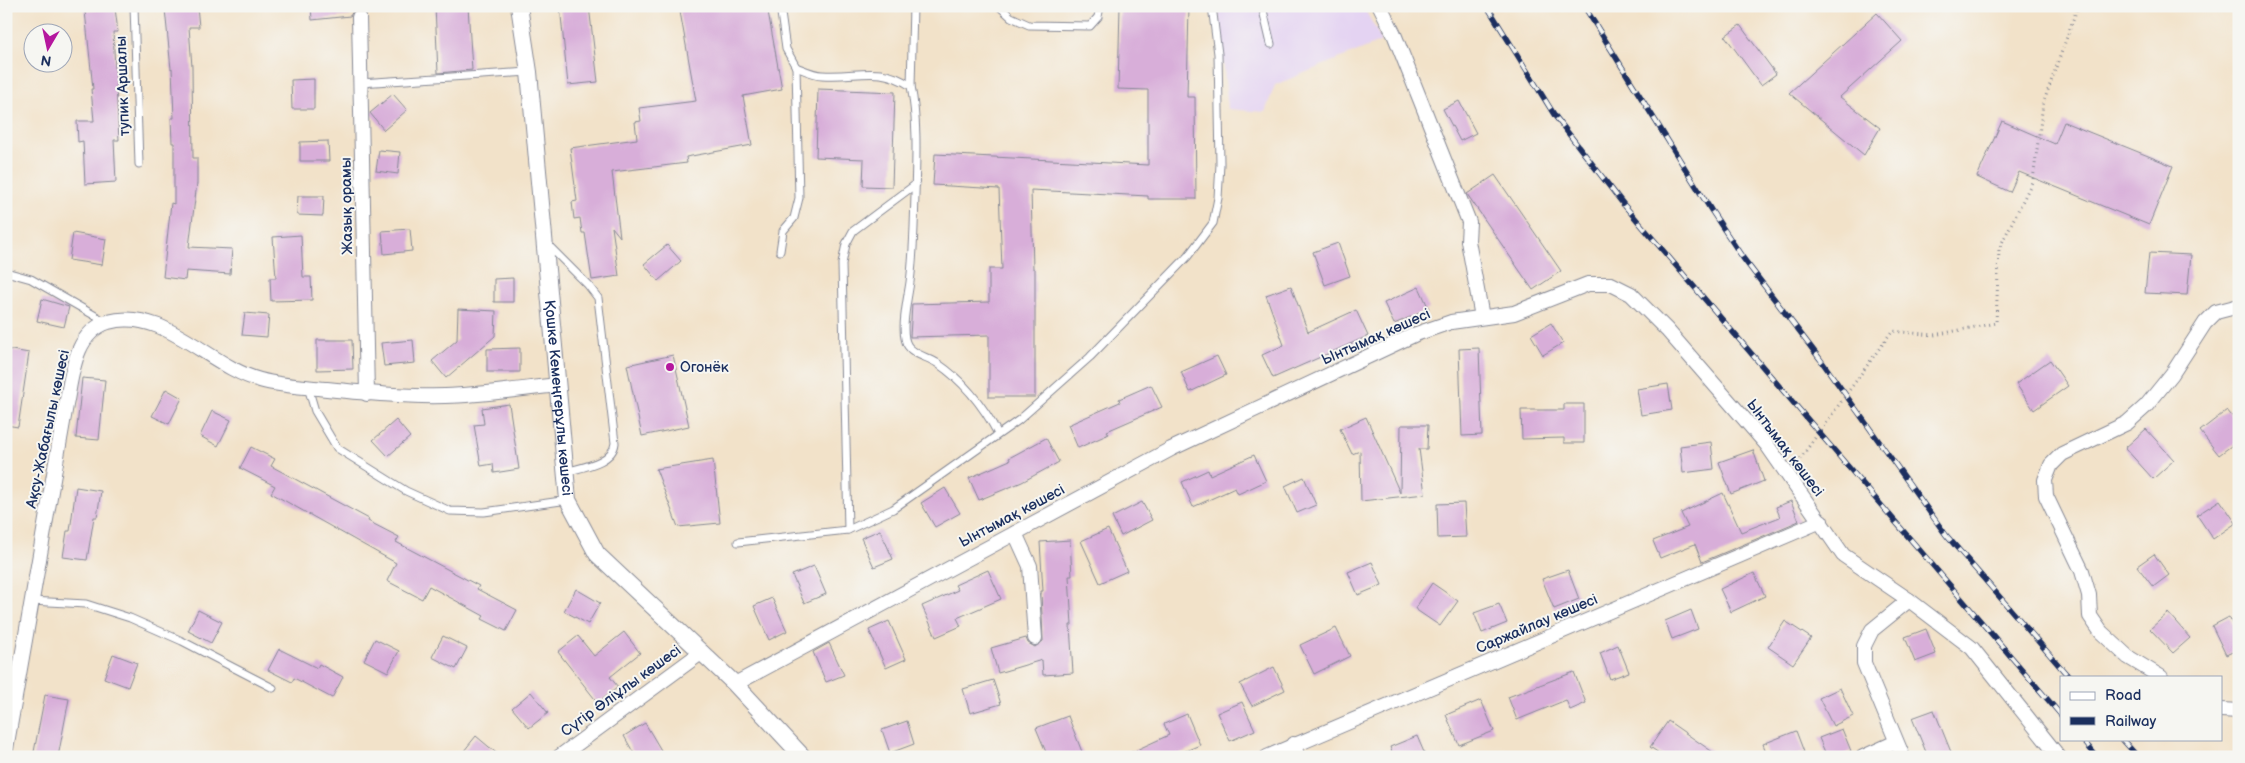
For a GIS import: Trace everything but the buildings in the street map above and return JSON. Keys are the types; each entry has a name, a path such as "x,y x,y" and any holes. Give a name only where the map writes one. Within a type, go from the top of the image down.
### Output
{"street":[{"name":"Қошке Кемеңгерұлы көшесі","path":"519,6 529,72 568,500 597,554 735,684 803,757"},
{"path":"1380,6 1394,34 1469,222 1468,241 1482,318"},
{"name":"Жазық орамы","path":"359,17 367,394"},
{"name":"Ынтымақ көшесі","path":"735,684 1171,448 1416,334 1451,322 1514,313 1588,284 1611,284 1631,294 1667,330 1767,445 1843,555 1909,600 1972,648 2059,757"},
{"path":"2159,676 2128,657 2101,632 2090,616 2089,595 2082,571 2046,496 2045,480 2051,465 2062,454 2128,423 2146,406 2172,374 2205,323 2216,312 2239,306"},
{"name":"Ақсу-Жабағылы көшесі","path":"6,749 75,362 85,336 107,322 130,319 157,324 230,368 260,380 367,394 445,396 558,386"},
{"name":"Саржайлау көшесі","path":"1267,757 1295,751 1821,522"},
{"path":"1015,533 1030,566 1035,638"},
{"path":"1903,757 1864,663 1864,646 1872,630 1909,600"},
{"name":"Сүгір Әліұлы көшесі","path":"559,757 702,652"},
{"path":"2222,710 2239,711"},
{"path":"1862,757 1896,742"}],"lane":[{"name":"тупик Аршалы","path":"134,6 139,164"},
{"path":"780,6 786,49 796,67 799,198 794,218 783,232 780,251"},
{"path":"913,6 911,86 917,148 913,257 904,331 907,346 936,363 957,380 983,406 998,434"},
{"path":"999,6 1011,17 1029,25 1090,26 1098,17 1100,6"},
{"path":"738,542 848,530 893,509 1019,420 1090,357 1188,256 1212,223 1218,198 1220,164 1218,54 1212,6"},
{"path":"1262,6 1271,44"},
{"path":"796,67 821,76 883,73 897,76 911,86"},
{"path":"360,83 529,72"},
{"path":"848,530 842,264 846,244 853,231 916,184"},
{"path":"544,241 588,285 598,298 615,443 615,449 607,458 565,473"},
{"path":"6,272 31,279 107,322"},
{"path":"308,387 315,411 337,448 406,491 450,511 484,512 568,500"},
{"path":"31,601 86,604 130,618 182,641 273,688"}],"path":[{"path":"1786,475 1828,422 1892,331 1934,335 1996,323 1999,249 2033,180 2043,104 2078,6"}],"shaded area":[{"path":"1218,6 1363,6 1382,41 1275,85 1265,112 1228,109"}],"railway":[{"path":"1487,6 1555,116 1624,205 2060,714"},
{"path":"1584,6 1743,258 1820,359 1946,535 2068,676"},
{"path":"2083,740 2097,757"},
{"path":"2123,740 2138,757"}],"place":[{"name":"Огонёк","path":"670,367"}]}
